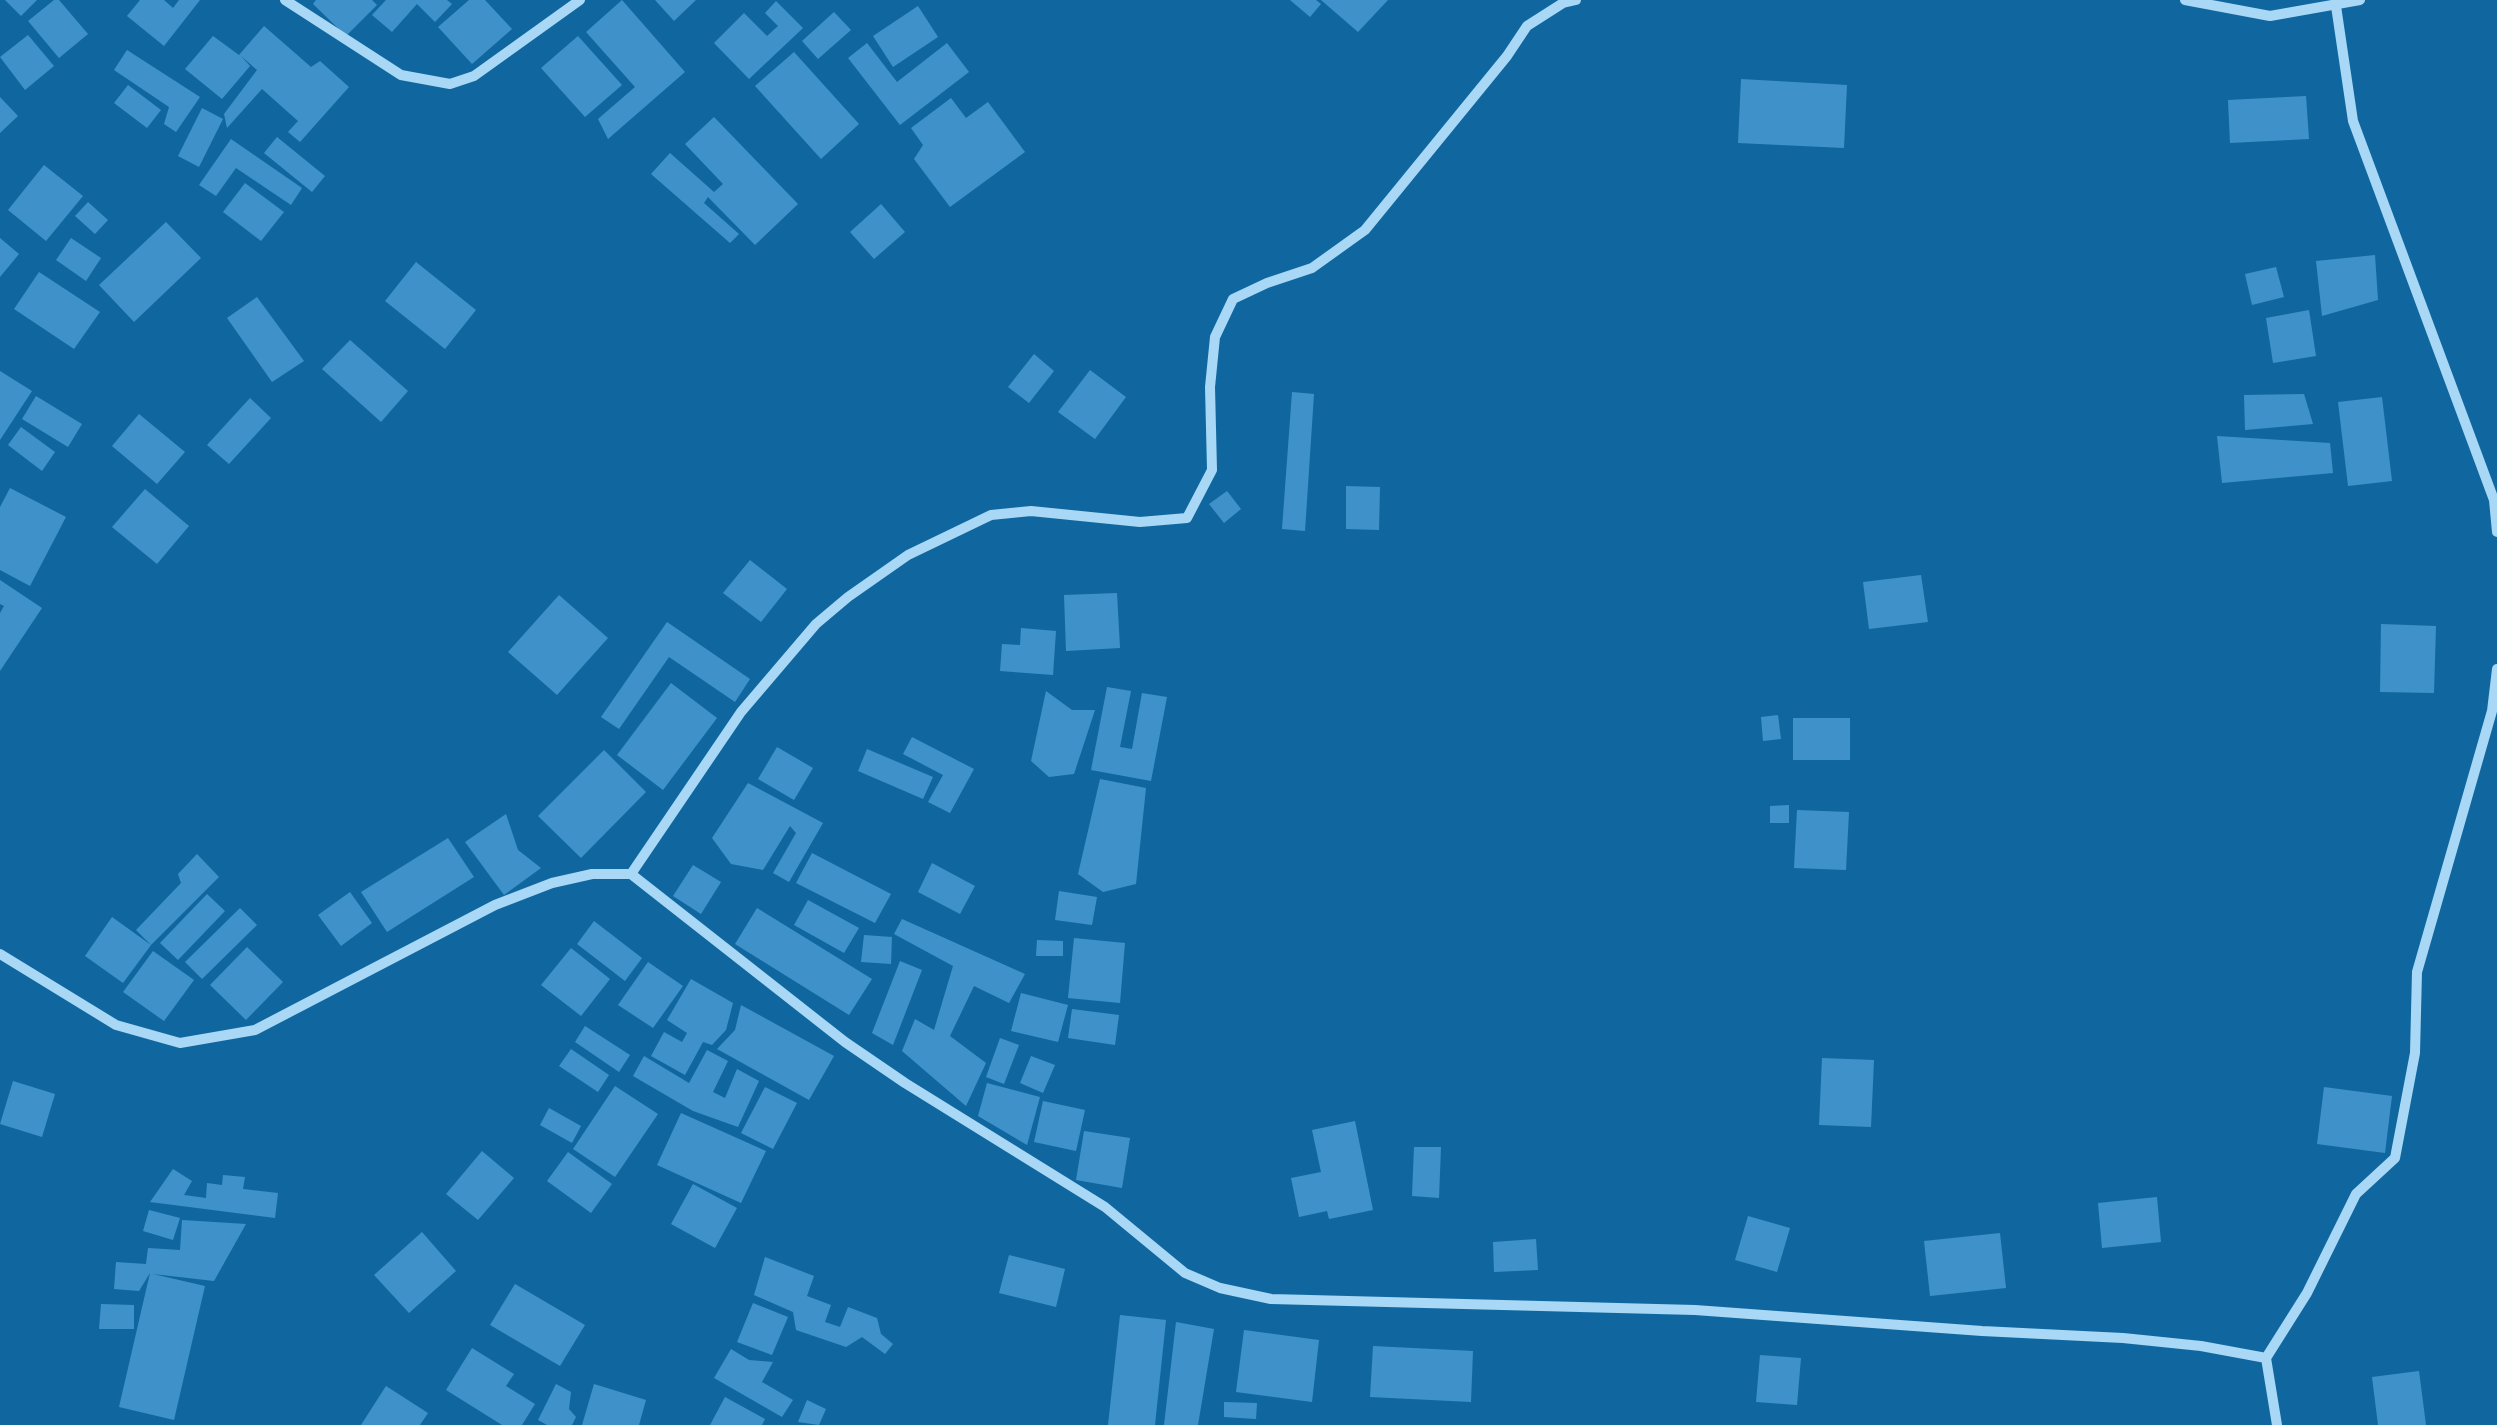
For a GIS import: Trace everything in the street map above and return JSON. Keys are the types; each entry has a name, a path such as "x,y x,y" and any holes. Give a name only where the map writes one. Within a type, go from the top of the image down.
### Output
{"street":[{"path":"285,0 401,75 450,84 474,76 580,0"},
{"path":"631,874 742,712 816,624 908,555 990,516 1031,511 1140,522 1187,518 1212,470 1210,387 1215,337 1232,299 1266,282 1312,268 1365,230 1527,26 1563,3 1576,0"},
{"path":"2184,0 2270,16 2360,0"},
{"path":"2336,6 2353,121 2494,500 2497,532"},
{"path":"2277,1425 2266,1358 2307,1294 2356,1194 2394,1158 2415,1053 2418,972 2492,711 2497,669"},
{"path":"0,954 116,1026 180,1042 255,1030 495,905 524,894 592,874 631,874 845,1042 1105,1206 1185,1273 1220,1288 1271,1299 1695,1310 2123,1338 2266,1358"}],"building":[{"path":"5,0 37,0 21,16"},
{"path":"59,0 88,34 59,58 28,21"},
{"path":"140,0 164,0 173,8 179,0 200,0 164,46 127,16"},
{"path":"316,0 372,0 377,5 346,36 313,4"},
{"path":"386,0 447,0 452,4 435,22 417,4 392,32 372,15"},
{"path":"469,0 485,0 512,29 472,64 438,27"},
{"path":"622,0 685,72 608,139 598,119 635,87 586,32"},
{"path":"655,0 696,0 674,21"},
{"path":"1290,0 1316,0 1321,4 1310,17"},
{"path":"1321,0 1388,0 1358,32"},
{"path":"776,1 803,28 749,79 714,43 744,13 767,36 778,26 765,13"},
{"path":"918,6 938,37 893,67 873,36"},
{"path":"834,12 851,30 818,59 802,41"},
{"path":"264,26 311,67 320,61 349,87 300,142 288,132 298,121 262,89 227,128 224,114 257,70 241,56 250,66 222,99 185,69 213,36 239,55"},
{"path":"28,35 54,66 25,90 0,57"},
{"path":"578,36 622,85 585,117 541,68"},
{"path":"867,43 897,82 947,43 969,72 900,125 848,58"},
{"path":"127,50 200,97 176,132 164,124 169,107 114,70"},
{"path":"794,52 859,124 821,159 755,86"},
{"path":"1741,79 1847,85 1844,148 1738,143"},
{"path":"128,85 161,110 147,128 114,103"},
{"path":"2306,96 2309,139 2230,143 2228,100"},
{"path":"0,97 18,116 0,133"},
{"path":"951,98 966,118 988,102 1025,152 950,207 914,159 923,145 911,128"},
{"path":"202,108 223,119 199,167 178,156"},
{"path":"714,117 798,204 755,245 708,197 704,203 739,234 730,243 651,174 670,153 714,192 723,184 685,144"},
{"path":"277,137 325,176 312,192 264,153"},
{"path":"231,139 302,188 291,205 236,168 216,196 199,185"},
{"path":"44,165 83,196 46,241 8,210"},
{"path":"245,183 284,212 261,241 223,212"},
{"path":"88,202 108,220 95,234 75,216"},
{"path":"881,204 905,232 874,259 850,232"},
{"path":"166,222 201,258 134,322 99,285"},
{"path":"0,238 19,254 0,277"},
{"path":"71,238 101,258 86,281 56,260"},
{"path":"2375,255 2378,300 2322,316 2316,261"},
{"path":"416,262 476,310 445,349 385,301"},
{"path":"2276,267 2284,297 2252,305 2245,274"},
{"path":"39,272 100,312 74,349 14,309"},
{"path":"257,297 304,361 272,382 227,318"},
{"path":"2309,310 2316,356 2273,363 2266,318"},
{"path":"350,340 408,391 381,422 322,369"},
{"path":"1034,354 1054,371 1029,403 1008,387"},
{"path":"1090,370 1126,397 1095,439 1058,412"},
{"path":"0,371 32,391 0,440"},
{"path":"1292,392 1314,394 1305,531 1282,529"},
{"path":"2304,394 2313,424 2245,430 2244,395"},
{"path":"36,396 82,424 68,447 22,419"},
{"path":"2382,397 2392,481 2348,486 2338,402"},
{"path":"250,398 271,418 229,464 207,445"},
{"path":"139,414 185,452 157,484 112,446"},
{"path":"21,427 55,452 42,471 8,445"},
{"path":"2217,436 2330,443 2333,473 2222,483"},
{"path":"1346,486 1380,487 1379,530 1346,529"},
{"path":"10,488 66,517 30,586 0,570 0,507"},
{"path":"145,489 189,526 157,564 112,527"},
{"path":"1227,491 1241,509 1224,523 1209,504"},
{"path":"750,560 787,589 761,622 723,593"},
{"path":"1921,575 1928,622 1869,629 1863,582"},
{"path":"0,580 42,608 0,671 0,613 4,606 0,604"},
{"path":"1117,593 1120,648 1066,651 1064,595"},
{"path":"559,595 608,638 557,695 508,652"},
{"path":"667,622 750,679 735,702 669,657 619,729 601,717"},
{"path":"2381,624 2436,626 2434,693 2380,692"},
{"path":"1021,628 1056,631 1053,675 1000,671 1002,644 1020,645"},
{"path":"671,683 717,718 663,790 617,755"},
{"path":"1107,687 1131,691 1120,747 1132,749 1142,693 1167,697 1151,781 1091,770"},
{"path":"1046,691 1072,710 1095,710 1074,774 1049,777 1031,761"},
{"path":"1778,715 1781,739 1763,741 1761,717"},
{"path":"1793,718 1850,718 1850,760 1793,760"},
{"path":"912,737 974,769 950,813 928,802 943,775 903,754"},
{"path":"777,747 813,768 794,800 758,779"},
{"path":"867,749 933,777 923,799 858,771"},
{"path":"604,750 646,792 581,858 538,816"},
{"path":"1100,779 1146,788 1136,884 1103,892 1078,874"},
{"path":"748,783 823,823 789,882 773,873 796,833 790,826 763,870 731,864 712,838"},
{"path":"1789,805 1789,823 1770,823 1770,806"},
{"path":"1797,810 1849,812 1846,870 1794,868"},
{"path":"506,814 518,850 541,868 504,895 465,842"},
{"path":"448,838 474,877 387,932 361,892"},
{"path":"812,853 891,894 875,923 796,883"},
{"path":"197,854 219,877 151,945 136,930 181,883 178,874"},
{"path":"932,863 975,886 960,914 918,892"},
{"path":"693,865 721,882 701,914 673,896"},
{"path":"1059,891 1097,897 1092,925 1055,920"},
{"path":"350,892 372,923 341,946 318,915"},
{"path":"207,894 225,911 178,960 160,943"},
{"path":"808,900 859,928 844,953 794,925"},
{"path":"240,908 257,925 202,979 185,962"},
{"path":"757,908 872,979 849,1015 735,944"},
{"path":"112,917 151,945 123,983 85,956"},
{"path":"902,919 1025,974 1009,1003 974,986 950,1036 986,1063 966,1106 902,1051 915,1019 934,1030 953,966 894,934"},
{"path":"594,921 642,958 625,981 577,944"},
{"path":"864,935 892,937 891,964 861,962"},
{"path":"1074,938 1125,943 1120,1003 1068,998"},
{"path":"1037,940 1063,941 1063,956 1036,956"},
{"path":"247,947 283,982 246,1020 210,985"},
{"path":"571,948 610,979 581,1016 541,985"},
{"path":"153,951 194,980 164,1021 123,992"},
{"path":"900,961 922,970 893,1045 872,1033"},
{"path":"648,962 683,986 653,1028 618,1005"},
{"path":"691,979 733,1003 726,1030 712,1045 703,1042 685,1075 651,1056 664,1032 682,1042 687,1033 667,1020"},
{"path":"1021,993 1068,1005 1058,1042 1011,1031"},
{"path":"741,1005 834,1056 809,1100 717,1049 735,1030"},
{"path":"1072,1009 1119,1015 1115,1045 1068,1038"},
{"path":"585,1026 630,1055 619,1072 575,1042"},
{"path":"1000,1038 1019,1045 1004,1084 986,1077"},
{"path":"571,1049 609,1075 598,1092 559,1066"},
{"path":"707,1050 728,1061 713,1092 725,1098 737,1069 759,1081 738,1127 693,1111 633,1076 644,1056 689,1083"},
{"path":"1031,1056 1055,1065 1043,1093 1020,1083"},
{"path":"1822,1058 1874,1060 1871,1127 1819,1125"},
{"path":"13,1081 55,1094 42,1137 0,1124"},
{"path":"987,1083 1040,1097 1027,1145 978,1116"},
{"path":"615,1086 658,1114 615,1177 573,1149"},
{"path":"765,1087 797,1103 773,1149 741,1133"},
{"path":"2324,1087 2392,1096 2385,1153 2317,1144"},
{"path":"1043,1101 1085,1110 1076,1151 1034,1142"},
{"path":"549,1108 581,1126 572,1143 540,1125"},
{"path":"681,1113 766,1151 741,1203 657,1165"},
{"path":"1355,1121 1373,1210 1329,1219 1327,1211 1299,1217 1291,1178 1321,1172 1312,1130"},
{"path":"1084,1131 1130,1138 1122,1188 1076,1180"},
{"path":"1414,1147 1441,1147 1439,1198 1412,1196"},
{"path":"482,1151 514,1178 478,1220 446,1194"},
{"path":"568,1152 612,1184 591,1213 547,1181"},
{"path":"173,1169 192,1181 184,1195 206,1198 207,1183 222,1185 223,1175 245,1177 243,1189 278,1193 275,1218 150,1202"},
{"path":"693,1184 737,1208 715,1248 671,1224"},
{"path":"2157,1197 2161,1242 2102,1248 2098,1203"},
{"path":"149,1210 180,1218 173,1240 143,1231"},
{"path":"1748,1216 1790,1228 1777,1272 1735,1260"},
{"path":"182,1220 246,1224 214,1281 153,1274 205,1286 174,1420 119,1407 150,1273 139,1291 114,1289 116,1262 146,1264 148,1248 180,1250"},
{"path":"422,1232 456,1271 409,1313 374,1275"},
{"path":"2000,1233 2006,1288 1930,1296 1924,1241"},
{"path":"1536,1239 1538,1270 1494,1272 1493,1242"},
{"path":"1009,1255 1065,1269 1056,1307 999,1293"},
{"path":"765,1257 814,1276 807,1296 831,1305 825,1322 840,1327 848,1307 877,1318 881,1334 893,1344 885,1354 862,1337 846,1347 796,1330 793,1312 754,1295"},
{"path":"515,1284 585,1325 560,1366 490,1325"},
{"path":"753,1303 788,1317 772,1355 737,1342"},
{"path":"101,1304 134,1305 134,1329 99,1329"},
{"path":"1120,1315 1166,1320 1155,1425 1108,1425"},
{"path":"1176,1322 1214,1329 1198,1425 1164,1425"},
{"path":"1244,1330 1319,1340 1312,1402 1236,1392"},
{"path":"1373,1346 1473,1351 1471,1402 1370,1397"},
{"path":"472,1348 514,1374 506,1386 535,1404 522,1425 502,1425 446,1390"},
{"path":"731,1349 749,1360 773,1362 762,1382 793,1400 782,1417 714,1378"},
{"path":"1760,1355 1801,1358 1797,1405 1756,1402"},
{"path":"2419,1371 2426,1425 2378,1425 2372,1377"},
{"path":"556,1384 571,1392 569,1409 576,1417 572,1425 547,1425 538,1420"},
{"path":"594,1384 646,1400 639,1425 582,1425"},
{"path":"386,1386 428,1413 420,1425 361,1425"},
{"path":"725,1397 765,1419 762,1425 710,1425"},
{"path":"807,1400 826,1409 819,1425 798,1422"},
{"path":"1224,1402 1257,1403 1256,1419 1224,1417"}]}
